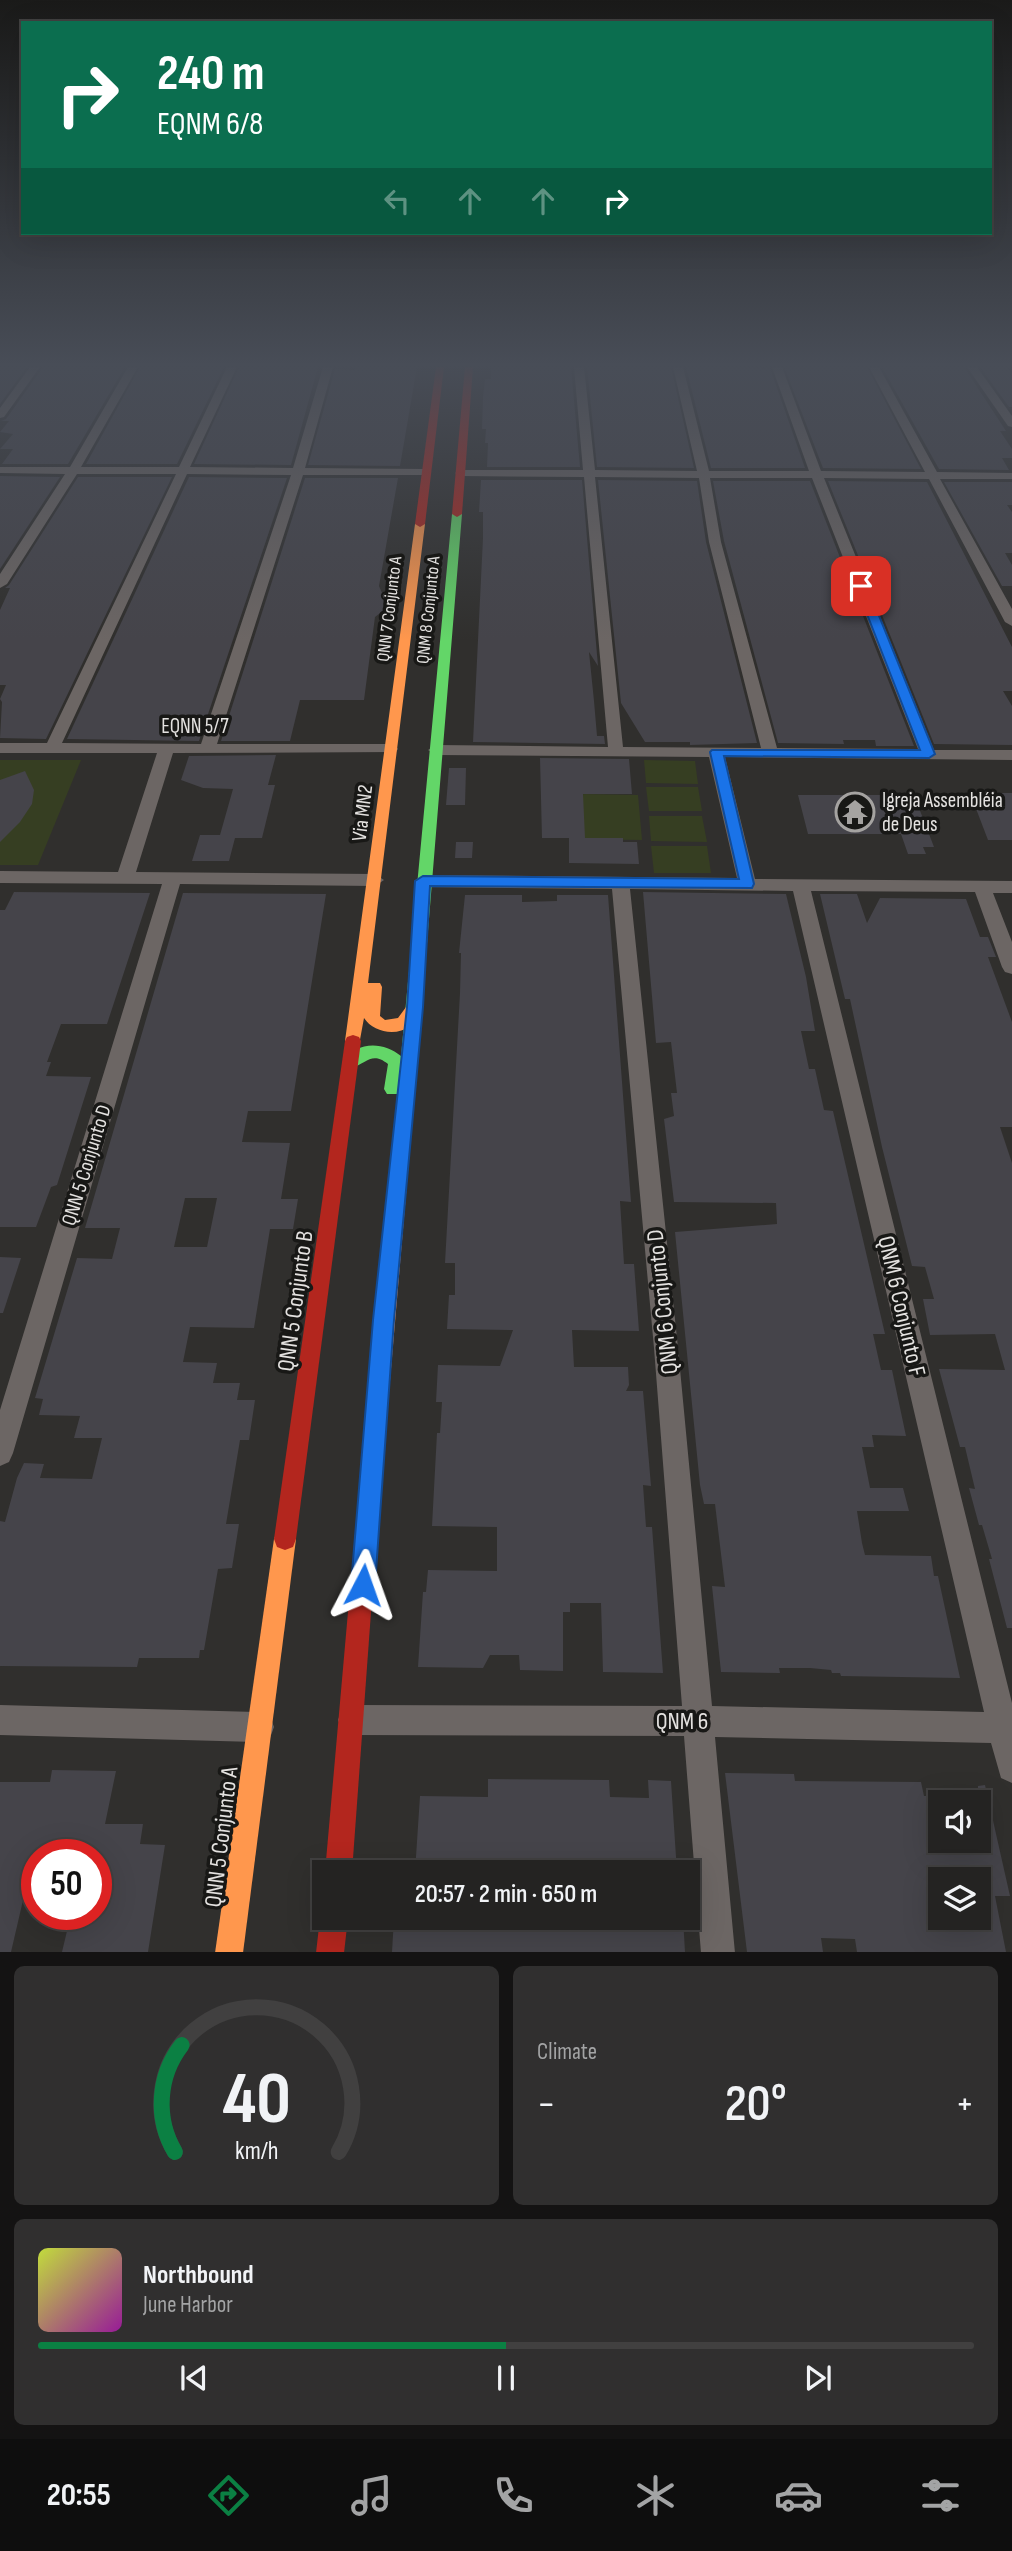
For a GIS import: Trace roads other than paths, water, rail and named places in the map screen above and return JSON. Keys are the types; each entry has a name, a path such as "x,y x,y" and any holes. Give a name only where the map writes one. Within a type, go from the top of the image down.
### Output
{"main road":[{"name":"QNN 7 Conjunto A","path":"390,749 427,458"},
{"name":"QNM 8 Conjunto A","path":"435,754 462,458"},
{"path":"339,1860 435,754 428,727 435,665 415,640 421,583 415,551"},
{"path":"401,667 439,644 447,636"},
{"name":"Via MN2","path":"376,873 390,749"},
{"path":"376,873 384,914 372,1018 382,1026 396,1026 403,1023 415,1007"},
{"name":"QNN 5 Conjunto B","path":"258,1727 376,873"},
{"path":"351,1062 360,1053 373,1050 388,1053 397,1062 382,1183 388,1277"},
{"name":"QNN 5 Conjunto A","path":"229,1952 258,1727"},
{"path":"331,1952 333,1930"}],"street":[{"path":"0,584 80,458"},
{"path":"52,749 190,458"},
{"path":"207,749 302,458"},
{"path":"588,458 616,751"},
{"path":"700,458 715,542 770,753"},
{"path":"810,458 929,754"},
{"path":"924,458 1012,622"},
{"path":"0,470 425,472"},
{"path":"461,473 1012,476"},
{"name":"EQNN 5/7","path":"0,748 390,749"},
{"path":"124,878 166,749"},
{"path":"435,754 616,751 1012,755"},
{"path":"716,752 747,884"},
{"path":"0,877 303,878 376,873"},
{"name":"QNN 5 Conjunto D","path":"0,1453 173,878"},
{"path":"423,881 1012,887"},
{"name":"QNM 6 Conjunto D","path":"620,883 700,1721 718,1952"},
{"name":"QNM 6 Conjunto F","path":"801,885 1007,1728 1012,1767"},
{"path":"982,887 1012,967"},
{"path":"0,1720 258,1727"},
{"name":"QNM 6","path":"353,1720 700,1721 1007,1728"}],"place":[{"name":"Igreja Assembléia de Deus","path":"855,812"}]}
